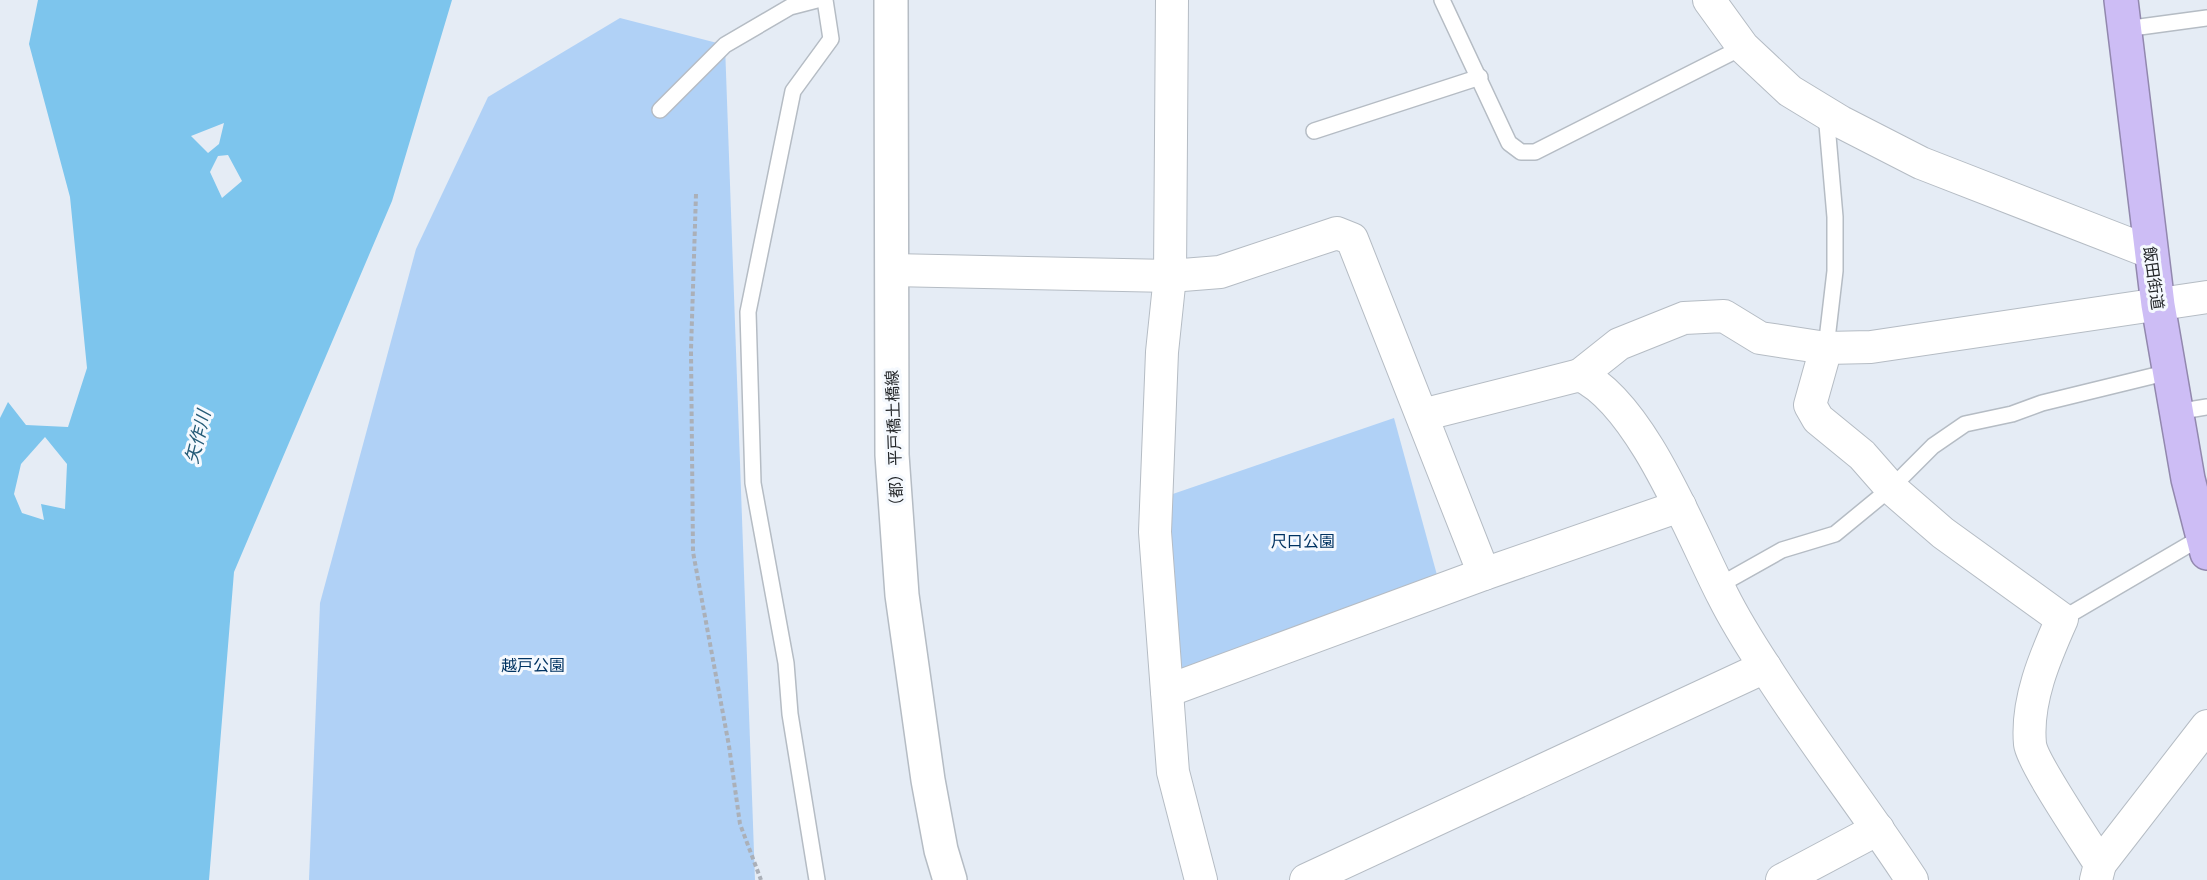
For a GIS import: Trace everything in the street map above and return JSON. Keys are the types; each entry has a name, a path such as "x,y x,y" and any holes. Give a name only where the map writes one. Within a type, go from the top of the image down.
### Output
{"highway":[{"name":"飯田街道","path":"2123,15 2158,305 2169,372 2192,409 2188,479 2205,545"}],"street":[{"name":"（都）平戸橋土橋線","path":"891,0 892,455 902,595 928,780 941,850 950,880"},
{"path":"1172,0 1170,276 1162,352 1155,532 1176,788 1201,880"},
{"path":"1708,0 1743,47 1790,91 1826,113 1921,163 2151,252"},
{"path":"892,270 1170,276 1220,272 1337,233 1346,235 1352,239 1484,574"},
{"path":"1422,415 1580,375 1619,344 1684,318 1724,316 1760,338 1826,348 1871,347 2207,297"},
{"path":"1826,348 1810,405 1818,420 1862,454 1891,488 1968,552 2062,619 2045,657 2032,705 2030,746 2098,872 2207,726"},
{"path":"1580,375 1598,383 1633,426 1664,474 1718,586 1765,667 1912,880"},
{"path":"1167,691 1484,574 1680,506"},
{"path":"1306,880 1765,667"},
{"path":"1782,880 1878,829"}],"lane":[{"path":"660,110 725,45 790,7 817,0"},
{"path":"817,880 792,726 786,663 753,483 748,312 793,91 831,39 825,0"},
{"path":"1442,0 1509,143 1521,152 1535,152 1743,47"},
{"path":"2123,15 2207,18"},
{"path":"1314,131 1480,77"},
{"path":"1826,113 1835,228 1835,271 1826,348"},
{"path":"1718,586 1782,550 1835,534 1891,488 1933,446 1965,424 2012,414 2042,403 2169,372"},
{"path":"2062,619 2205,545"}],"path":[{"path":"696,194 691,350 693,552 729,746 740,824 761,880"}],"green space":[{"name":"越戸公園","path":"620,18 725,45 755,880 309,880 320,603 416,249 488,97"},
{"name":"尺口公園","path":"1394,418 1440,586 1166,679 1164,497"}],"water":[{"name":"矢作川","path":"38,0 452,0 392,201 234,572 209,880 0,880 0,418 8,402 26,425 68,427 87,368 70,197 29,44","holes":["224,123 219,144 208,153 191,136","228,155 242,181 222,198 210,172 218,156","45,437 67,464 65,509 41,504 44,520 22,513 14,494 21,464"]}]}
